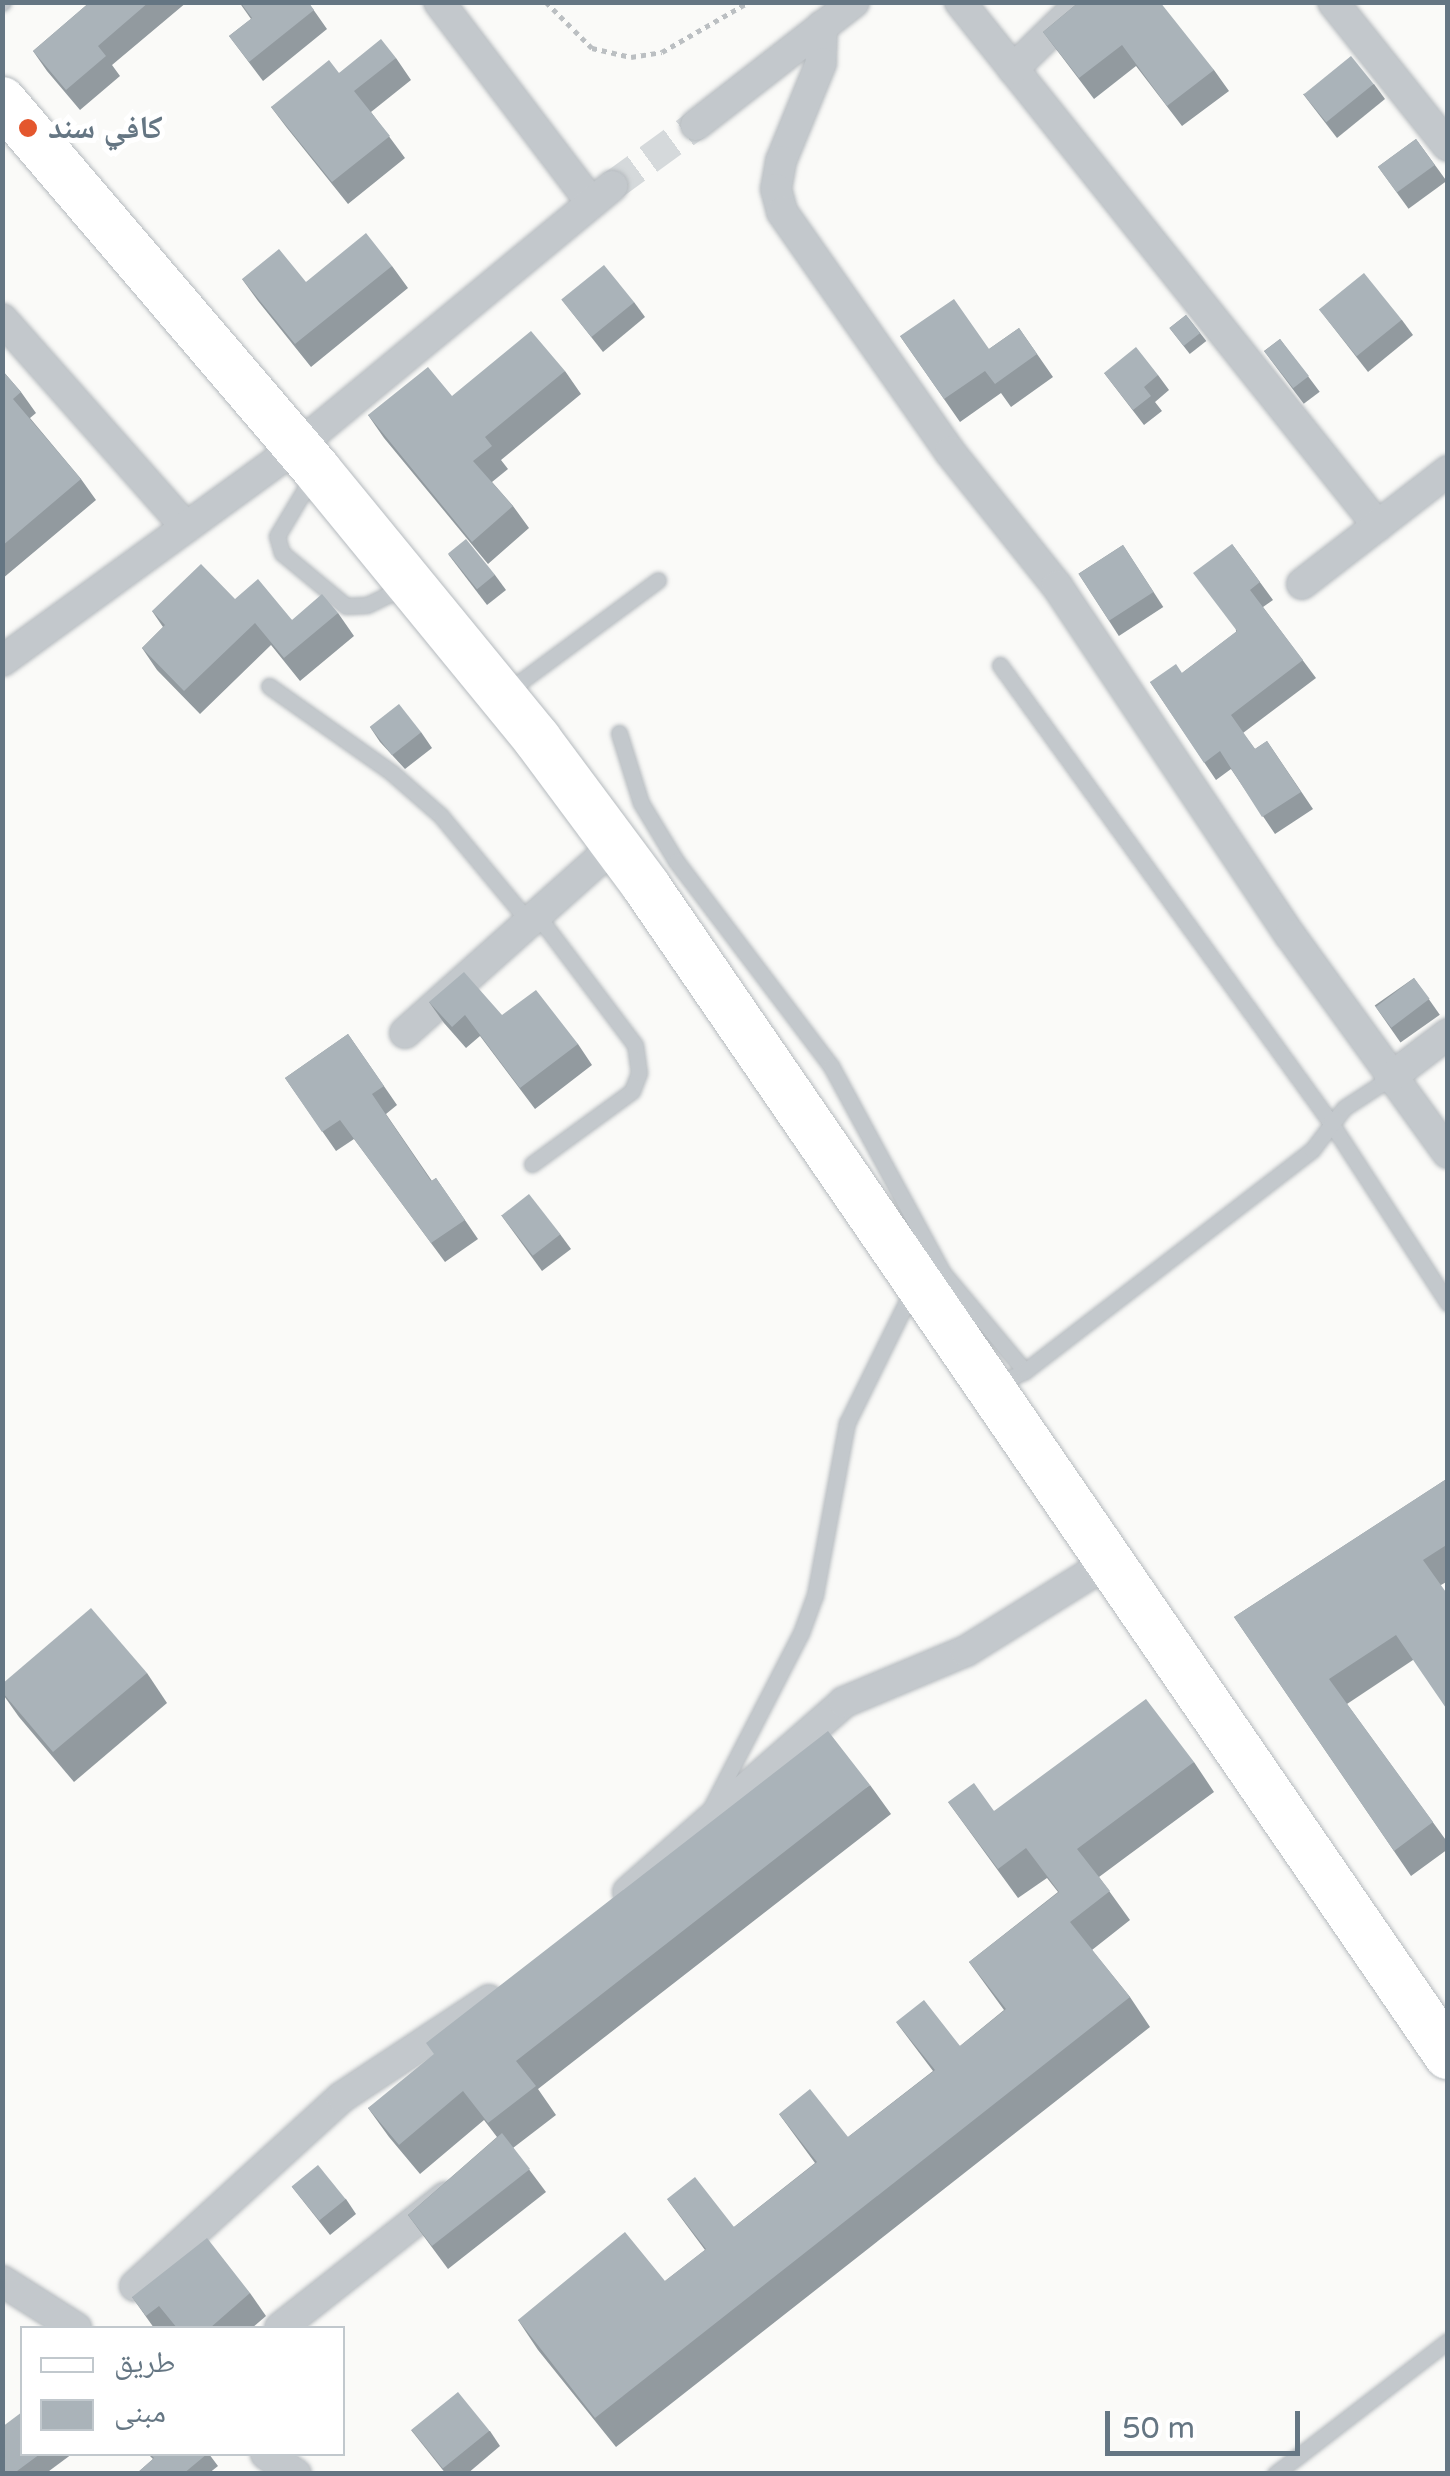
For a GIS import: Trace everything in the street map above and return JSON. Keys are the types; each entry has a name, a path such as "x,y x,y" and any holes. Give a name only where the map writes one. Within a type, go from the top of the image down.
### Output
{"main road":[{"path":"2,101 308,458 501,696 738,1016 916,1284 1007,1379 1109,1562 1448,2055"}],"street":[{"path":"2,661 186,527 308,458 602,194 439,2"},
{"path":"696,125 854,2"},
{"path":"960,2 1378,526"},
{"path":"1013,69 1082,2"},
{"path":"1333,2 1448,146"},
{"path":"822,26 822,63 780,160 782,212 950,452 1057,586 1390,1078 1448,1153"},
{"path":"2,319 186,527"},
{"path":"1302,584 1448,471"},
{"path":"405,1034 613,847"},
{"path":"1390,1078 1448,1034"},
{"path":"606,1913 706,1817 844,1702 966,1651 1109,1562"},
{"path":"135,2286 342,2098 520,1980"},
{"path":"283,2326 475,2173"},
{"path":"2,2280 73,2326"},
{"path":"269,2456 296,2474"}],"lane":[{"path":"308,458 277,536 282,553 346,606 367,605 409,584"},
{"path":"501,696 658,580"},
{"path":"1000,665 1332,1123 1448,1302"},
{"path":"269,686 391,772 441,816 533,919 634,1045 639,1072 632,1092 532,1164"},
{"path":"619,732 640,803 676,861 820,1050 943,1273 1007,1379 1312,1150 1332,1123 1390,1078"},
{"path":"706,1817 801,1634 815,1595 847,1424 916,1284"},
{"path":"1275,2474 1448,2340"}],"path":[{"path":"546,2 592,48 631,57 662,52 749,2"}],"building":[{"path":"90,2 149,2 98,46 106,56 66,90 33,51"},
{"path":"240,2 308,2 314,10 249,62 229,36 252,18"},
{"path":"1079,2 1160,2 1214,70 1167,106 1122,45 1079,78 1043,32"},
{"path":"381,39 396,58 354,91 390,136 332,182 271,107 329,60 339,73"},
{"path":"1351,56 1374,84 1326,122 1304,94"},
{"path":"1416,139 1435,165 1397,193 1378,167"},
{"path":"366,233 392,266 295,344 242,279 279,249 306,282"},
{"path":"604,265 634,302 591,337 561,300"},
{"path":"1364,273 1402,320 1357,356 1319,310"},
{"path":"954,299 989,349 1019,328 1037,354 995,384 985,371 944,399 900,336"},
{"path":"1186,315 1200,333 1184,346 1169,328"},
{"path":"531,331 565,371 485,437 492,446 473,461 513,506 472,542 368,415 428,367 452,396"},
{"path":"1280,339 1309,376 1293,388 1264,351"},
{"path":"1136,347 1158,375 1144,387 1151,396 1133,410 1104,373"},
{"path":"2,370 21,392 13,399 81,479 2,546"},
{"path":"466,539 495,575 477,589 448,553"},
{"path":"1232,544 1260,582 1250,590 1303,660 1231,715 1255,749 1267,741 1301,792 1262,817 1220,751 1204,763 1150,682 1176,664 1182,673 1237,631 1193,573"},
{"path":"1123,545 1153,592 1109,621 1079,574"},
{"path":"201,564 235,599 258,579 292,620 322,594 338,613 284,658 255,623 184,691 142,648 165,625 152,611"},
{"path":"399,704 421,732 392,755 370,727"},
{"path":"464,972 502,1015 536,990 578,1044 520,1088 465,1015 452,1027 429,1002"},
{"path":"1414,978 1430,999 1391,1028 1376,1007"},
{"path":"348,1034 384,1086 372,1094 431,1181 436,1178 465,1220 431,1243 340,1120 322,1132 285,1078"},
{"path":"529,1194 560,1234 533,1256 501,1216"},
{"path":"1448,1478 1448,1544 1423,1560 1448,1595 1448,1711 1396,1635 1329,1679 1433,1822 1394,1851 1234,1617"},
{"path":"91,1608 147,1673 53,1752 2,1692 2,1684"},
{"path":"1146,1699 1194,1762 1077,1849 1110,1891 1070,1922 1130,1997 595,2418 518,2320 625,2232 665,2281 706,2249 667,2199 695,2177 734,2227 817,2162 779,2114 810,2089 848,2137 935,2070 896,2022 924,2000 960,2046 1006,2009 969,1962 1059,1892 1026,1848 998,1869 948,1802 974,1783 994,1811"},
{"path":"828,1731 870,1785 516,2061 536,2086 488,2123 463,2091 399,2145 368,2108 434,2054 426,2043"},
{"path":"502,2133 530,2169 432,2246 408,2215"},
{"path":"318,2165 346,2199 319,2221 292,2186"},
{"path":"207,2238 250,2293 212,2326 175,2326 159,2306 146,2316 132,2297"},
{"path":"458,2392 489,2431 443,2469 411,2430"},
{"path":"20,2414 20,2456 37,2456 13,2474 2,2474 2,2427"},
{"path":"205,2456 183,2474 136,2474 154,2458"}],"tunnel":[{"path":"612,186 696,125"}],"place":[{"name":"كافي سند","path":"28,128"}]}
